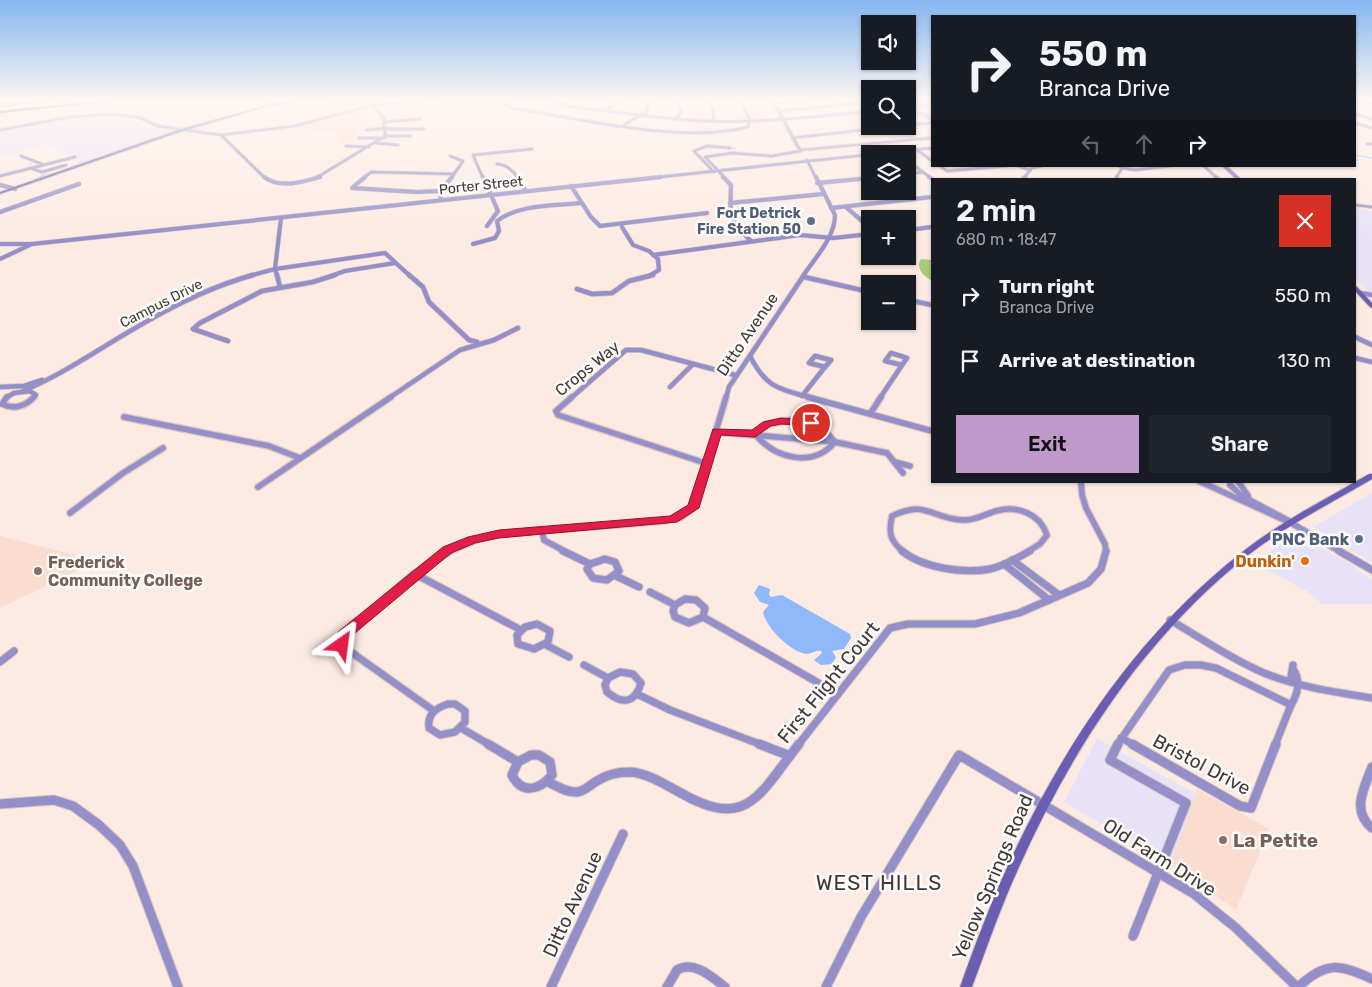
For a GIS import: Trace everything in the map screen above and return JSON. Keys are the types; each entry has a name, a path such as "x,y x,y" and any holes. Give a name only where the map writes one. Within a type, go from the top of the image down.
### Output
{"main road":[{"path":"0,194 140,146"},
{"path":"1225,167 1238,178"},
{"path":"1356,289 1372,306"},
{"name":"Yellow Springs Road","path":"966,987 1013,866 1042,805 1082,734 1131,666 1170,620 1242,556 1291,523 1372,476"}],"street":[{"path":"232,146 266,179 281,184 315,179 369,147"},
{"path":"347,146 369,147"},
{"path":"707,146 729,149"},
{"path":"707,146 696,149 694,153 731,185 730,214 735,224 751,241"},
{"path":"798,146 801,150"},
{"path":"723,148 720,150 772,154 844,146"},
{"name":"Porter Street","path":"916,149 931,148"},
{"path":"487,226 498,214 473,155 532,149"},
{"path":"916,149 931,160"},
{"path":"715,171 705,157 736,151 763,156 797,153 801,150"},
{"name":"Porter Street","path":"32,244 861,155"},
{"path":"22,156 42,164"},
{"path":"441,200 440,191 463,161 450,156"},
{"path":"0,176 75,157"},
{"name":"Ditto Avenue","path":"434,711 344,647 341,640 342,636 415,574 447,550 472,540 499,534 665,521 681,517 693,508 708,464 729,387 735,375 750,356 829,238 835,221 831,208 807,160"},
{"path":"496,164 513,170 526,191"},
{"path":"30,168 44,173 66,165"},
{"path":"916,167 931,178"},
{"path":"941,167 947,171 995,167"},
{"path":"1022,167 1030,170"},
{"path":"1024,178 1030,170 1039,167"},
{"path":"1120,167 1135,170 1161,167"},
{"path":"1205,167 1217,178"},
{"path":"440,191 390,192 352,188 371,172 454,174"},
{"path":"916,173 923,172"},
{"path":"817,183 861,179"},
{"path":"0,184 13,189"},
{"path":"0,212 79,184"},
{"path":"571,186 600,226 707,213"},
{"path":"730,203 796,195 823,194"},
{"path":"831,208 931,197"},
{"path":"473,244 488,241 497,236 497,221 506,214 523,209 582,203"},
{"path":"1356,205 1372,207"},
{"path":"846,207 861,220"},
{"path":"280,287 275,269 281,218"},
{"path":"577,289 592,294 608,294 619,290 629,281 656,274 660,266 653,255 633,245 622,226"},
{"path":"916,229 931,227"},
{"path":"653,255 800,235 829,238 861,235"},
{"path":"0,244 32,244"},
{"path":"0,259 32,244"},
{"name":"Campus Drive","path":"63,372 31,401 16,406 5,406 2,404 2,399 63,372 132,329 218,286 244,276 275,269 385,253 396,263"},
{"path":"228,341 193,329 200,323 258,292 313,282 351,269 396,263 423,287 429,302 448,321 469,340 479,342"},
{"path":"804,277 861,290"},
{"path":"1360,293 1372,295"},
{"path":"916,302 931,305"},
{"path":"258,487 460,350 494,340 518,328"},
{"path":"1356,337 1372,345"},
{"name":"Crops Way","path":"708,464 565,418 556,412 557,408 629,349 641,350 735,375"},
{"path":"750,356 754,368 768,382 802,396 931,431"},
{"path":"1356,358 1372,362"},
{"path":"670,387 693,364"},
{"path":"870,414 902,365"},
{"path":"741,367 754,368"},
{"path":"802,396 825,367"},
{"name":"Campus Drive","path":"0,388 24,386 63,372"},
{"path":"0,388 21,392 33,391 36,395"},
{"path":"124,417 269,446 300,458"},
{"path":"755,434 773,422 802,421 821,427 835,442"},
{"path":"717,432 835,442 887,453 891,455 903,473"},
{"path":"755,434 766,448 790,456 813,456 829,449 835,442"},
{"path":"70,514 123,473 163,448"},
{"path":"895,462 910,466"},
{"name":"First Flight Court","path":"548,782 574,792 580,792 605,777 627,772 647,776 705,808 734,810 753,802 881,637 896,626 975,624 1007,618 1088,583 1095,577 1101,570 1106,556 1104,538 1082,499 1081,483"},
{"path":"1203,483 1291,523 1372,570"},
{"path":"1239,483 1249,498"},
{"path":"1230,486 1282,515 1291,523"},
{"path":"908,508 925,509 953,518 972,520 1001,510 1024,511 1042,524 1047,535 1044,541 1037,547 1004,564 972,570 932,566 901,550 892,540 888,523 892,516 908,508"},
{"path":"542,530 544,540 549,544 590,564"},
{"path":"605,559 613,561 618,565 619,571 616,576 601,581 593,579 588,575 587,569 590,564 605,559"},
{"path":"1012,560 1060,595"},
{"path":"1004,564 1049,600"},
{"path":"415,574 521,630"},
{"path":"616,576 639,587"},
{"path":"650,592 675,605"},
{"path":"703,617 705,608 697,600 685,599 675,605 673,611 675,617 681,621 689,623 703,617 729,630 812,681 838,694"},
{"path":"1170,620 1249,666 1297,684 1372,698"},
{"path":"531,625 547,628 551,636 546,645 534,650 522,648 517,640 521,630 531,625"},
{"path":"546,645 569,657"},
{"path":"0,662 14,651"},
{"path":"1133,936 1186,803 1110,760 1121,738 1169,670 1177,666 1193,664 1214,668 1291,705"},
{"path":"584,665 608,678"},
{"path":"1293,667 1291,677 1297,684"},
{"path":"620,672 633,674 641,683 637,694 630,699 612,698 606,692 605,685 608,678 620,672"},
{"name":"Bristol Drive","path":"1121,738 1240,806 1251,808 1291,705 1297,698 1297,684"},
{"path":"637,694 670,710 790,756"},
{"path":"448,704 461,706 467,716 461,728 447,735 433,732 428,722 434,711 448,704"},
{"path":"461,728 518,762"},
{"path":"531,755 546,758 552,768 548,782 534,789 519,786 512,775 518,762 531,755"},
{"name":"Old Farm Drive","path":"826,987 861,917 959,755 1158,871 1214,909 1298,987"},
{"path":"1372,767 1358,810 1362,820 1372,828"},
{"path":"0,804 31,800 54,800 73,806 99,825 120,845 133,866 178,987"},
{"name":"Ditto Avenue","path":"551,987 622,834"},
{"path":"667,987 677,970 683,966 692,966 725,987"},
{"path":"1298,987 1317,971 1328,968 1346,969 1372,979"}],"shaded area":[{"path":"0,146 41,146 0,157"},
{"path":"52,146 130,146 81,163"},
{"path":"1356,208 1372,211 1372,292 1368,291 1356,280"},
{"path":"1372,493 1372,563 1313,527"},
{"path":"1296,533 1353,566 1372,580 1372,604 1322,604 1305,590 1259,565 1267,554"},
{"name":"Frederick Community College","path":"0,536 75,555 79,570 0,608"},
{"path":"1097,739 1196,794 1171,865 1064,802"},
{"name":"La Petite","path":"1197,789 1269,829 1236,910 1171,865"}],"green space":[{"path":"921,259 931,260 931,280 923,274 919,263"}],"water":[{"path":"759,585 770,589 769,595 771,597 782,595 850,634 851,638 844,649 832,651 836,657 832,664 821,665 814,660 822,653 821,651 806,654 800,652 786,644 774,632 763,612 769,605 760,602 754,593"}],"waterway":[{"path":"1356,155 1372,158"},
{"path":"35,179 46,174"}],"tunnel":[{"path":"730,148 737,149"}],"place":[{"name":"Fort Detrick Fire Station 50","path":"811,221"},
{"name":"PNC Bank","path":"1359,539"},
{"name":"Dunkin'","path":"1305,561"},
{"name":"Frederick Community College","path":"38,571"},
{"name":"La Petite","path":"1223,840"}],"district":[{"name":"WEST HILLS","path":"879,883"}],"route":[{"path":"342,645 342,636 415,574 447,550 472,540 499,534 673,520 681,517 693,508 717,432 755,434 760,428 773,422 792,420 811,423"}]}
